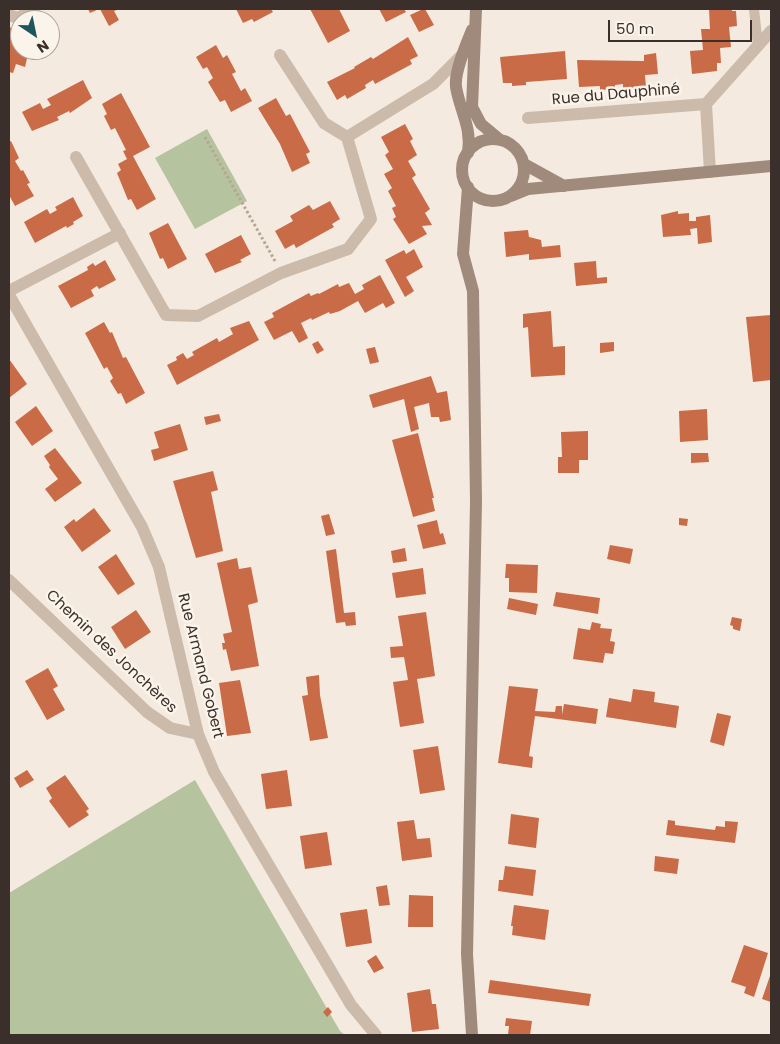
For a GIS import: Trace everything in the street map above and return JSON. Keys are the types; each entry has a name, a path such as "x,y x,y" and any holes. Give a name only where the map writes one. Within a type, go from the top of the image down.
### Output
{"main road":[{"path":"476,15 462,55 456,86 470,138 468,153 463,164 463,176 468,187 476,196 487,200 500,200 528,190 771,166"},
{"path":"476,15 472,107 481,124 499,139 511,144 519,152 524,164 524,176 519,187 511,196"},
{"path":"468,153 476,144 487,139 499,139"},
{"path":"524,164 564,186"},
{"path":"468,187 463,254 473,291 476,502 467,954 472,1035"}],"street":[{"path":"9,15 18,18 34,9"},
{"path":"710,172 706,104 771,31"},
{"path":"347,137 433,84 462,55"},
{"path":"76,157 166,315 198,316 281,272 348,249 371,219 347,137 324,122 280,56"},
{"path":"433,84 456,86"},
{"name":"Rue du Dauphiné","path":"528,118 706,104"},
{"path":"9,291 120,233"},
{"name":"Rue Armand Gobert","path":"9,295 142,527 149,543 159,567 198,734 214,772 351,1006 376,1035"},
{"name":"Chemin des Jonchères","path":"9,580 147,712 170,728 198,734"}],"lane":[{"path":"754,9 758,46"}],"path":[{"path":"205,137 281,272"}],"green space":[{"path":"207,129 247,201 195,229 155,158"},
{"path":"195,780 340,1031 345,1035 9,1035 9,893"}],"building":[{"path":"88,9 99,9 90,13"},
{"path":"100,9 119,9 114,11 119,20 109,26"},
{"path":"236,9 271,9 273,12 254,22 252,19 243,23"},
{"path":"310,9 339,9 350,31 328,43"},
{"path":"379,9 404,9 406,12 386,22"},
{"path":"425,9 434,25 419,32 410,15"},
{"path":"709,9 732,9 732,11 736,11 737,26 729,27 731,47 720,48 721,63 717,63 717,71 692,74 690,51 703,50 701,29 710,29"},
{"path":"9,27 10,60 27,60 25,67 16,64 13,73 9,72"},
{"path":"408,37 418,56 410,60 412,64 375,84 373,80 365,85 366,88 347,99 345,95 337,100 327,82 355,68 371,57 373,59"},
{"path":"216,45 223,58 227,55 236,72 232,74 241,91 245,88 252,101 231,112 225,100 220,102 208,82 213,78 207,67 203,69 196,57"},
{"path":"565,51 567,79 526,82 526,85 512,86 512,83 503,83 500,57"},
{"path":"656,53 658,74 645,75 646,88 623,88 623,84 615,85 615,89 600,90 600,86 579,87 577,60 644,61 644,55"},
{"path":"83,80 92,98 70,113 69,111 57,117 59,120 32,131 22,112 40,103 43,109 51,105 47,99"},
{"path":"121,93 150,147 133,156 156,199 137,210 131,199 128,200 117,173 121,170 118,164 127,159 123,151 126,150 115,128 111,130 104,116 107,114 102,104"},
{"path":"276,98 286,116 290,114 310,152 306,154 310,163 292,172 280,144 258,108"},
{"path":"405,124 413,139 410,141 417,155 408,161 416,175 412,178 430,209 425,213 432,225 422,226 427,234 409,244 393,219 396,217 392,208 396,206 388,191 392,188 384,174 393,169 385,155 389,152 381,137"},
{"path":"11,141 19,158 15,161 21,171 23,170 30,183 27,184 34,196 15,206 9,195 9,142"},
{"path":"73,197 83,216 67,228 66,226 35,243 24,222 47,209 50,214 57,210 55,207"},
{"path":"330,201 340,219 332,224 334,227 296,248 294,244 285,249 275,231 293,221 290,216 309,205 313,210"},
{"path":"678,211 678,214 689,213 689,221 696,221 696,217 710,215 712,242 698,244 697,228 690,229 691,235 663,237 661,215"},
{"path":"168,223 187,259 168,269 163,258 160,259 149,233"},
{"path":"528,230 529,237 541,240 542,247 560,245 561,257 529,260 529,254 506,257 504,232"},
{"path":"241,235 251,254 240,260 242,262 215,273 205,254"},
{"path":"414,249 423,267 406,277 414,291 405,297 385,260 404,250 406,254"},
{"path":"105,260 116,280 99,289 97,286 91,290 94,296 71,308 58,286 88,270 87,267 93,263 95,266"},
{"path":"596,261 597,278 607,277 607,283 576,286 574,263"},
{"path":"380,275 395,303 386,308 383,303 365,313 358,301 340,311 330,314 329,312 312,320 311,318 301,323 308,338 299,343 292,331 274,340 264,322 274,317 272,313 309,293 311,296 319,294 338,284 339,287 349,283 355,294 364,289 362,285"},
{"path":"551,311 553,347 565,346 565,375 531,377 528,327 523,328 523,314"},
{"path":"771,315 771,380 753,382 746,317"},
{"path":"249,321 259,340 177,385 167,365 177,360 176,357 183,353 187,359 194,355 192,352 217,338 219,342 233,334 230,328"},
{"path":"104,322 110,333 112,332 123,358 126,357 145,393 126,404 121,393 118,394 110,381 113,378 107,367 104,369 85,333"},
{"path":"318,341 324,350 317,354 312,344"},
{"path":"614,342 614,351 600,353 600,343"},
{"path":"375,347 379,362 370,364 366,349"},
{"path":"9,359 27,384 9,398"},
{"path":"431,376 437,393 447,391 451,420 440,422 439,417 431,417 429,403 414,407 419,429 411,432 404,399 373,408 369,395"},
{"path":"36,406 53,431 32,446 15,422"},
{"path":"707,409 708,440 680,442 679,411"},
{"path":"219,414 221,421 206,425 204,417"},
{"path":"180,424 188,450 154,461 151,450 159,448 154,432"},
{"path":"588,431 588,460 579,460 579,473 558,473 558,457 562,457 561,432"},
{"path":"418,433 434,498 432,498 435,511 413,517 392,440"},
{"path":"55,448 82,483 55,502 45,489 58,479 44,456"},
{"path":"691,453 708,453 709,462 691,463"},
{"path":"213,471 218,490 211,492 223,551 196,558 173,481"},
{"path":"94,508 111,531 82,552 64,527 74,519 76,522"},
{"path":"329,514 335,534 326,536 321,516"},
{"path":"679,518 688,519 687,526 679,525"},
{"path":"437,520 440,534 443,533 446,544 423,549 417,525"},
{"path":"610,545 633,549 630,564 607,559"},
{"path":"405,548 407,561 393,563 391,551"},
{"path":"336,549 344,613 355,612 356,625 346,626 345,622 336,623 326,551"},
{"path":"116,554 135,584 118,595 98,567"},
{"path":"237,558 239,569 251,567 258,602 248,605 259,666 231,671 226,649 223,650 222,643 225,643 223,634 232,632 217,563"},
{"path":"506,564 538,565 537,593 509,592 509,578 505,578"},
{"path":"423,568 426,594 396,598 392,573"},
{"path":"556,592 600,598 598,614 553,606"},
{"path":"509,598 538,604 536,615 507,609"},
{"path":"136,610 151,632 125,649 111,627"},
{"path":"426,612 435,676 417,679 424,723 400,727 393,682 408,680 404,657 391,658 390,647 403,646 398,616"},
{"path":"732,617 742,619 740,631 733,629 733,626 730,625"},
{"path":"592,622 601,624 600,628 612,629 610,641 615,642 613,654 605,653 603,663 573,659 578,628 590,630"},
{"path":"48,668 58,686 53,689 65,710 47,720 25,681"},
{"path":"319,675 320,695 328,738 310,741 302,696 308,695 306,677"},
{"path":"240,680 251,733 227,736 219,683"},
{"path":"509,686 538,689 535,711 555,712 556,706 562,706 562,715 564,704 598,709 596,724 535,716 529,756 533,757 532,768 498,763"},
{"path":"633,689 655,692 654,702 679,706 676,728 606,717 609,698 631,702"},
{"path":"717,713 731,716 724,746 710,742"},
{"path":"438,746 445,790 420,794 413,750"},
{"path":"27,770 34,780 20,788 14,778"},
{"path":"287,770 292,806 266,809 261,774"},
{"path":"65,775 89,809 86,811 89,815 69,828 49,801 52,798 46,788"},
{"path":"511,814 539,818 536,848 508,844"},
{"path":"414,820 417,839 430,838 432,857 402,861 397,822"},
{"path":"668,820 675,821 675,825 715,830 716,826 725,827 725,821 738,822 735,843 666,835"},
{"path":"327,832 332,865 305,869 300,836"},
{"path":"655,856 679,859 677,874 654,871"},
{"path":"505,866 536,870 533,896 498,891 499,880 503,880"},
{"path":"387,885 390,905 379,906 376,887"},
{"path":"409,895 433,896 433,927 408,927"},
{"path":"514,905 549,910 545,940 512,935 513,926 511,926"},
{"path":"367,909 372,943 346,947 340,913"},
{"path":"744,945 768,953 754,997 744,993 746,987 731,982"},
{"path":"376,955 384,968 374,973 367,961"},
{"path":"771,973 771,1002 762,999"},
{"path":"490,980 591,994 589,1006 488,993"},
{"path":"430,989 432,1004 436,1004 439,1029 412,1032 407,993"},
{"path":"328,1007 332,1012 327,1017 323,1012"},
{"path":"506,1018 532,1021 530,1035 508,1035 509,1026 505,1026"}]}
